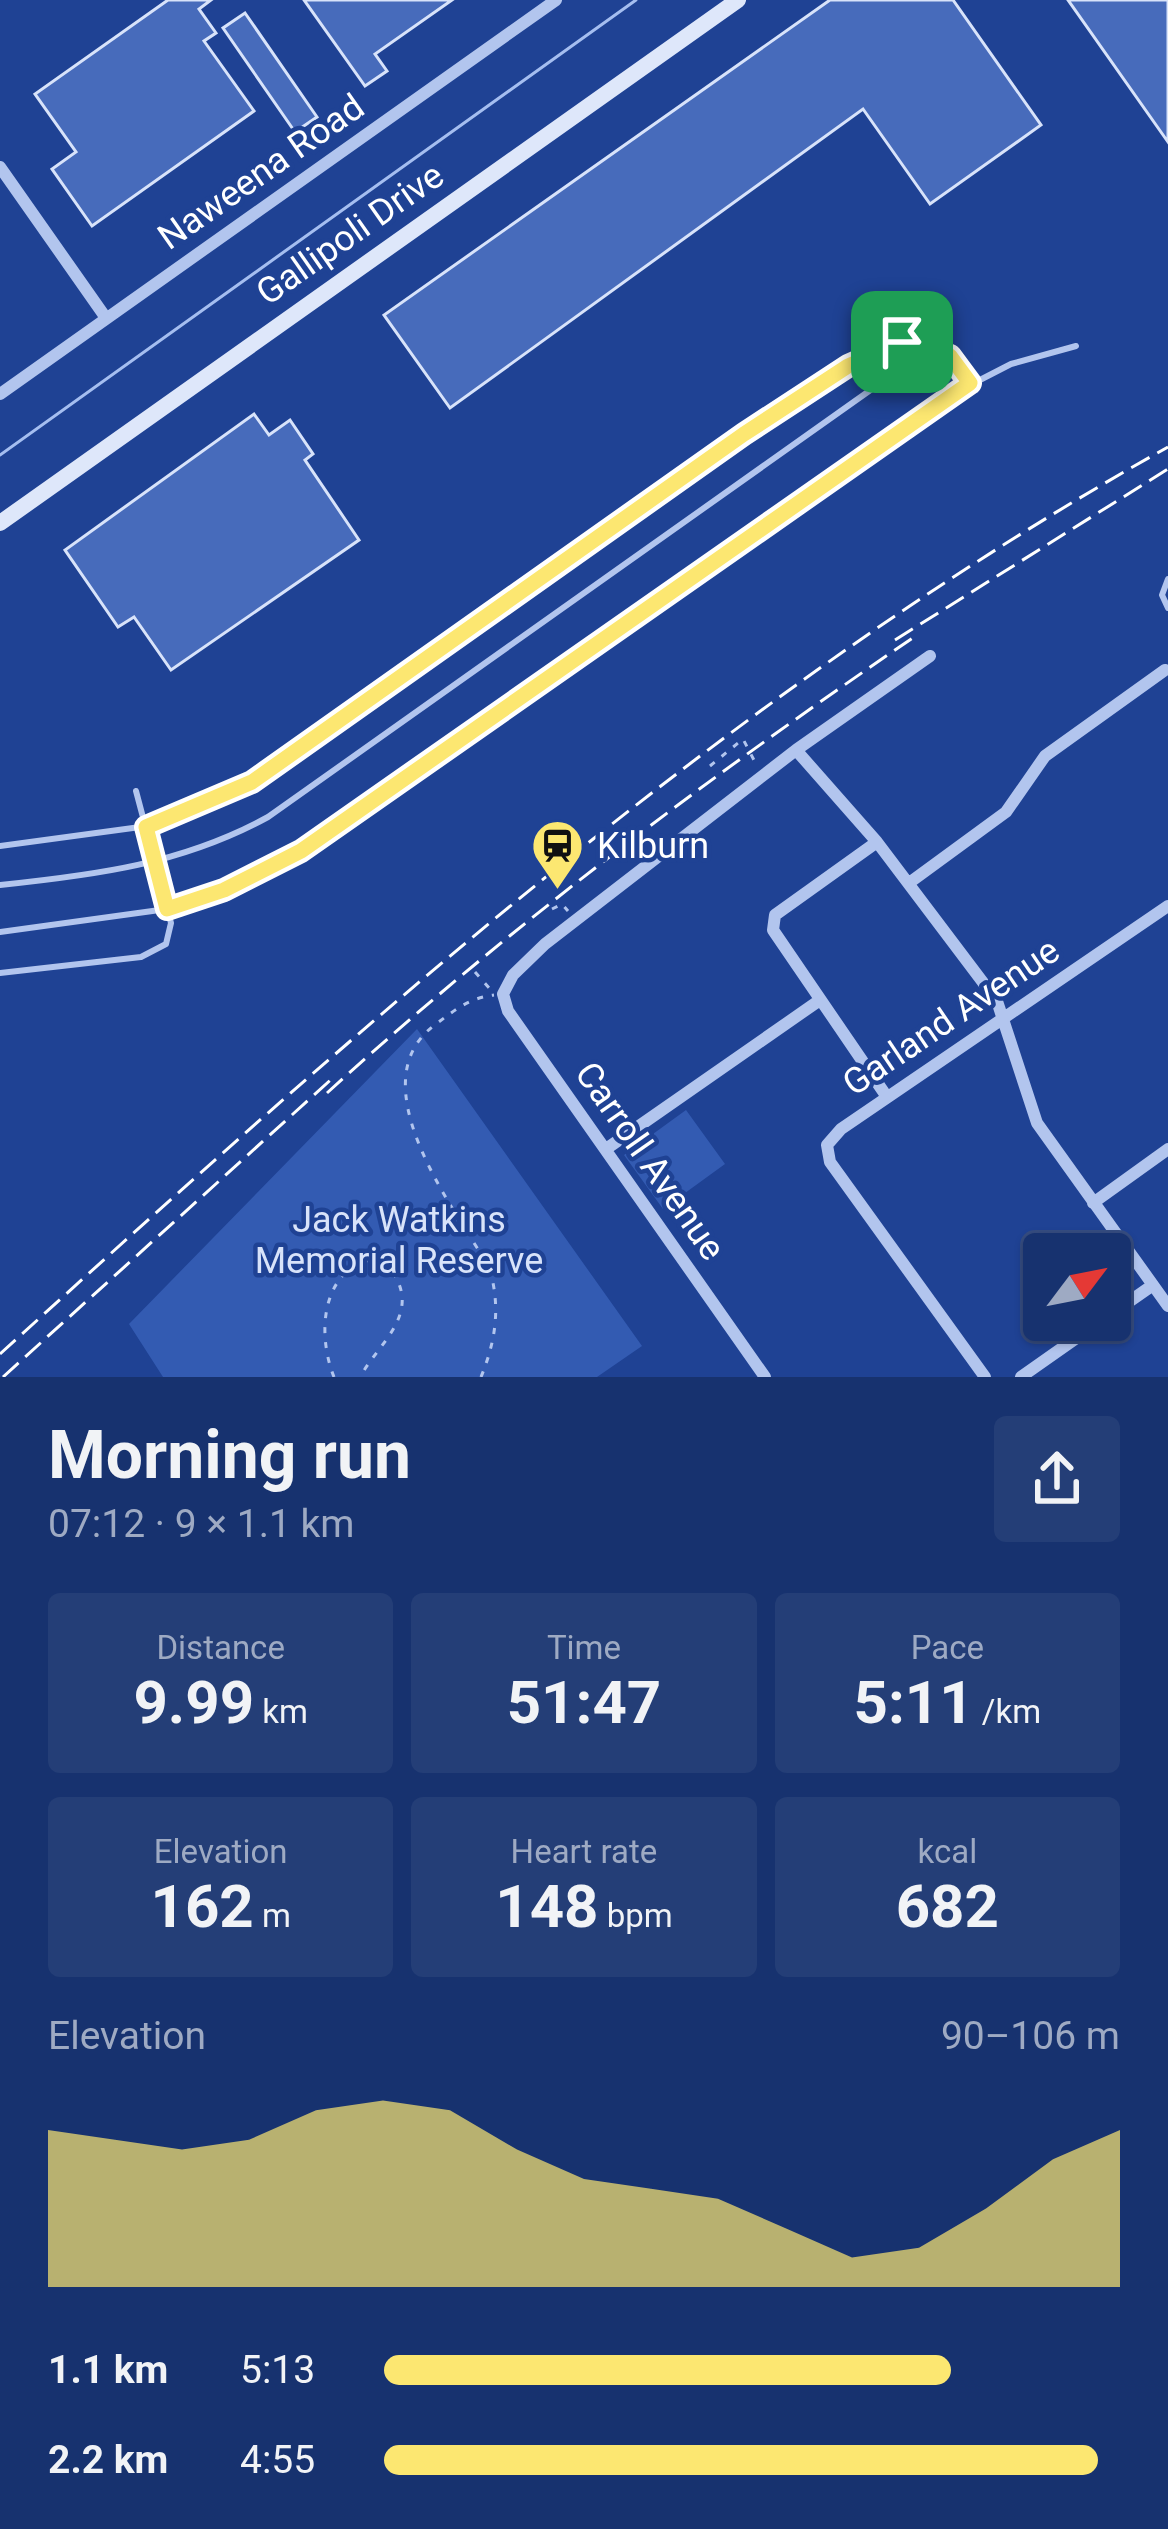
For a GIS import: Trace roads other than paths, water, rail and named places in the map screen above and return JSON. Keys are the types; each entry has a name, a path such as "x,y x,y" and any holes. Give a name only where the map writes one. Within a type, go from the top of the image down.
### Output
{"street":[{"name":"Naweena Road","path":"0,394 556,0"},
{"name":"Gallipoli Drive","path":"0,523 738,0"},
{"path":"0,167 106,318"},
{"path":"930,656 796,750 877,842 1005,1016 1037,1123 1168,1306"},
{"path":"909,883 1006,812 1045,756 1165,670"},
{"name":"Carroll Avenue","path":"766,1377 508,1011 503,994 512,975 575,921 796,750"},
{"path":"877,842 775,914 773,930 887,1097"},
{"name":"Garland Avenue","path":"985,1377 830,1162 827,1145 841,1129 1168,907"},
{"path":"606,1149 820,1000"},
{"path":"1094,1203 1168,1149"},
{"path":"1131,1300 1153,1285"},
{"path":"1021,1377 1072,1341"}],"lane":[{"path":"0,847 146,827 252,782 848,366 902,342 918,363"},
{"path":"0,932 167,909 224,890 301,851 970,383 1076,346"},
{"path":"0,885 155,863 221,841 286,805 879,384 945,355 970,383"},
{"path":"1168,579 1162,595 1168,608"},
{"path":"0,973 151,954 170,937 136,791"}],"waterway":[{"path":"0,455 636,0"}],"railway":[{"path":"0,1354 275,1107 558,867 854,644 1009,542 1168,447"},
{"path":"895,640 1168,469"},
{"path":"327,1093 467,971 613,854 914,637"},
{"path":"3,1377 336,1075"}],"place":[{"name":"Kilburn","path":"558,892"}],"park label":[{"name":"Jack Watkins Memorial Reserve","path":"399,1240"}]}
